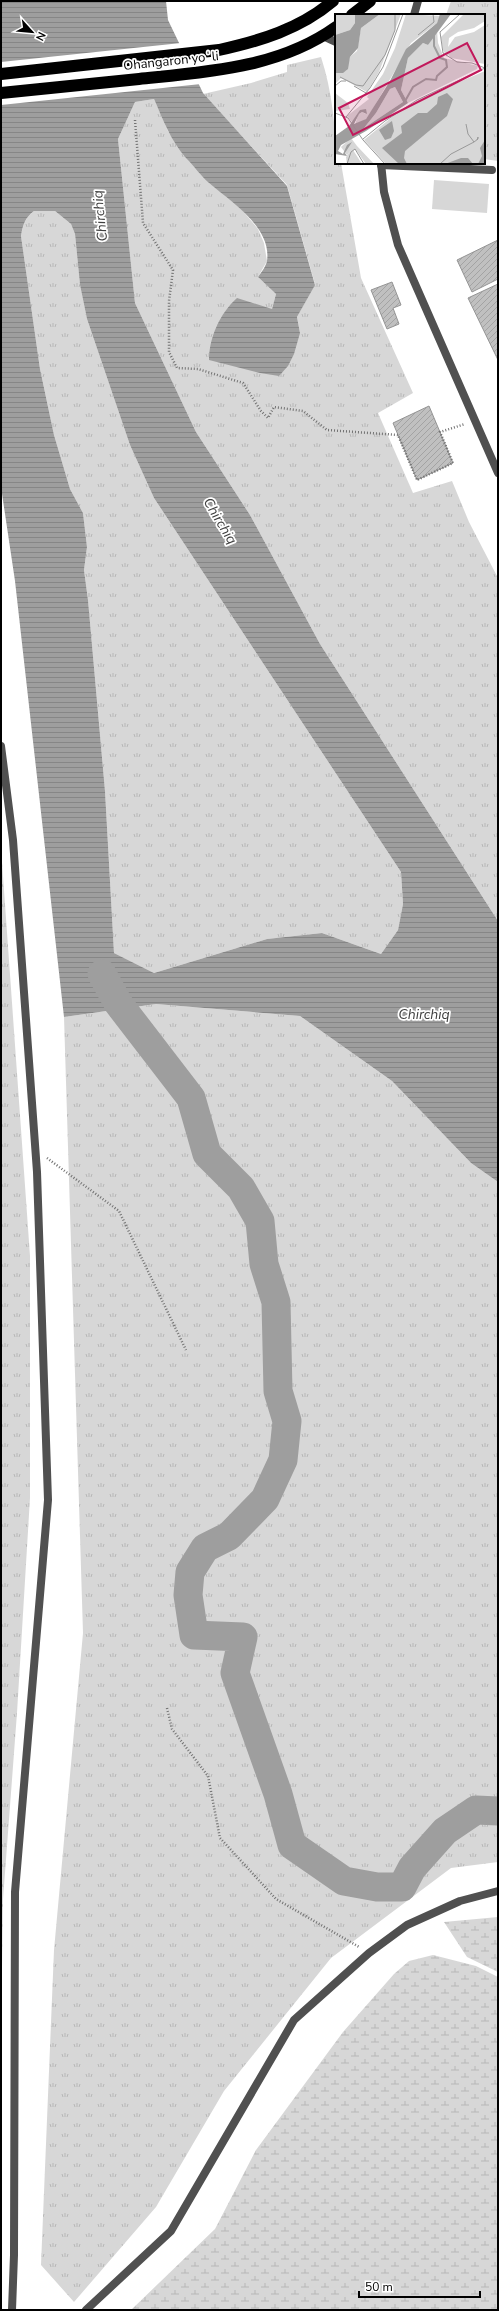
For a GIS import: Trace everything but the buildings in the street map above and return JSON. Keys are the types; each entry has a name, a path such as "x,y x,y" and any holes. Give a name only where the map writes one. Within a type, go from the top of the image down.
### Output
{"highway":[{"name":"Ohangaron yoʻli","path":"1,74 219,50 275,35 297,25 333,1"},
{"path":"353,14 370,1"},
{"name":"Ohangaron yoʻli","path":"1,93 221,70 282,54 323,36 335,28"}],"street":[{"path":"414,14 418,1"},
{"path":"323,36 335,42"},
{"path":"492,170 381,164 384,192 398,245 474,422 498,473"},
{"path":"1,746 13,840 36,1149 48,1500 15,1892 14,2255 12,2310"},
{"path":"86,2310 171,2231 294,2020 369,1953 407,1925 460,1901 498,1891"}],"path":[{"path":"135,120 143,223 173,270 169,301 169,352 177,368 198,369 243,383 268,418 274,407 303,411 326,430 398,435 417,480 453,463 440,432 474,422"},
{"path":"36,1149 118,1211 186,1350"},
{"path":"167,1708 172,1729 208,1776 220,1838 276,1899 369,1953"}],"green space":[{"path":"451,1 498,1 498,161 485,159 485,14 446,14"},
{"path":"321,57 333,110 335,164 341,164 361,278 413,393 378,413 413,493 452,481 469,522 498,578 498,921 320,644 250,515 196,432 135,303 118,139 135,102 154,99 168,131 209,183 237,204 258,229 264,243 267,261 258,277 276,294 272,309 300,333 297,317 315,284 287,185 203,94 251,83 287,72 287,65"},
{"path":"434,180 489,184 487,213 432,209"},
{"path":"34,211 55,211 71,224 75,234 80,285 87,319 130,445 154,498 401,872 403,904 398,930 381,954 322,933 267,939 154,973 114,953 105,791 84,570 87,547 83,513 70,489 54,435 40,369 21,236 28,216"},
{"path":"1,848 30,1256 30,1498 17,1713 3,1899 1,2036"},
{"path":"156,1004 300,1016 392,1081 471,1163 498,1182 498,1862 451,1868 331,1958 224,2091 156,2207 74,2302 41,2265 54,1950 83,1633 64,1017"},
{"path":"498,1917 498,1972 467,1957 444,1922"},
{"path":"433,1955 476,1966 498,1977 498,2310 131,2310 215,2229 256,2150 343,2032 394,1974 409,1961"}],"water":[{"name":"Chirchiq","path":"1,1 166,1 168,20 203,93 287,186 315,285 297,317 300,333 294,354 288,366 279,376 260,373 209,360 211,343 217,326 225,311 237,298 272,309 276,294 258,277 267,261 267,249 263,237 248,216 206,180 176,145 154,99 135,102 118,139 135,303 196,432 250,515 320,644 498,921 498,1182 471,1163 392,1081 300,1016 156,1004 64,1017 15,581 1,487","holes":["34,211 55,211 71,224 75,234 80,285 87,319 130,445 154,498 401,872 403,904 398,930 381,954 322,933 267,939 154,973 114,953 105,791 84,570 87,547 83,513 70,489 54,435 40,369 21,236 28,216"]}],"pier":[{"path":"181,43 201,84 1,105 1,62"}],"waterway":[{"path":"102,974 118,1003 191,1098 207,1154 241,1188 260,1221 264,1264 276,1302 278,1391 287,1421 283,1460 265,1499 229,1536 205,1548 190,1572 188,1595 194,1635 243,1637 235,1673 278,1794 292,1845 344,1881 377,1887 402,1887 412,1868 445,1831 476,1810 498,1811"}]}
